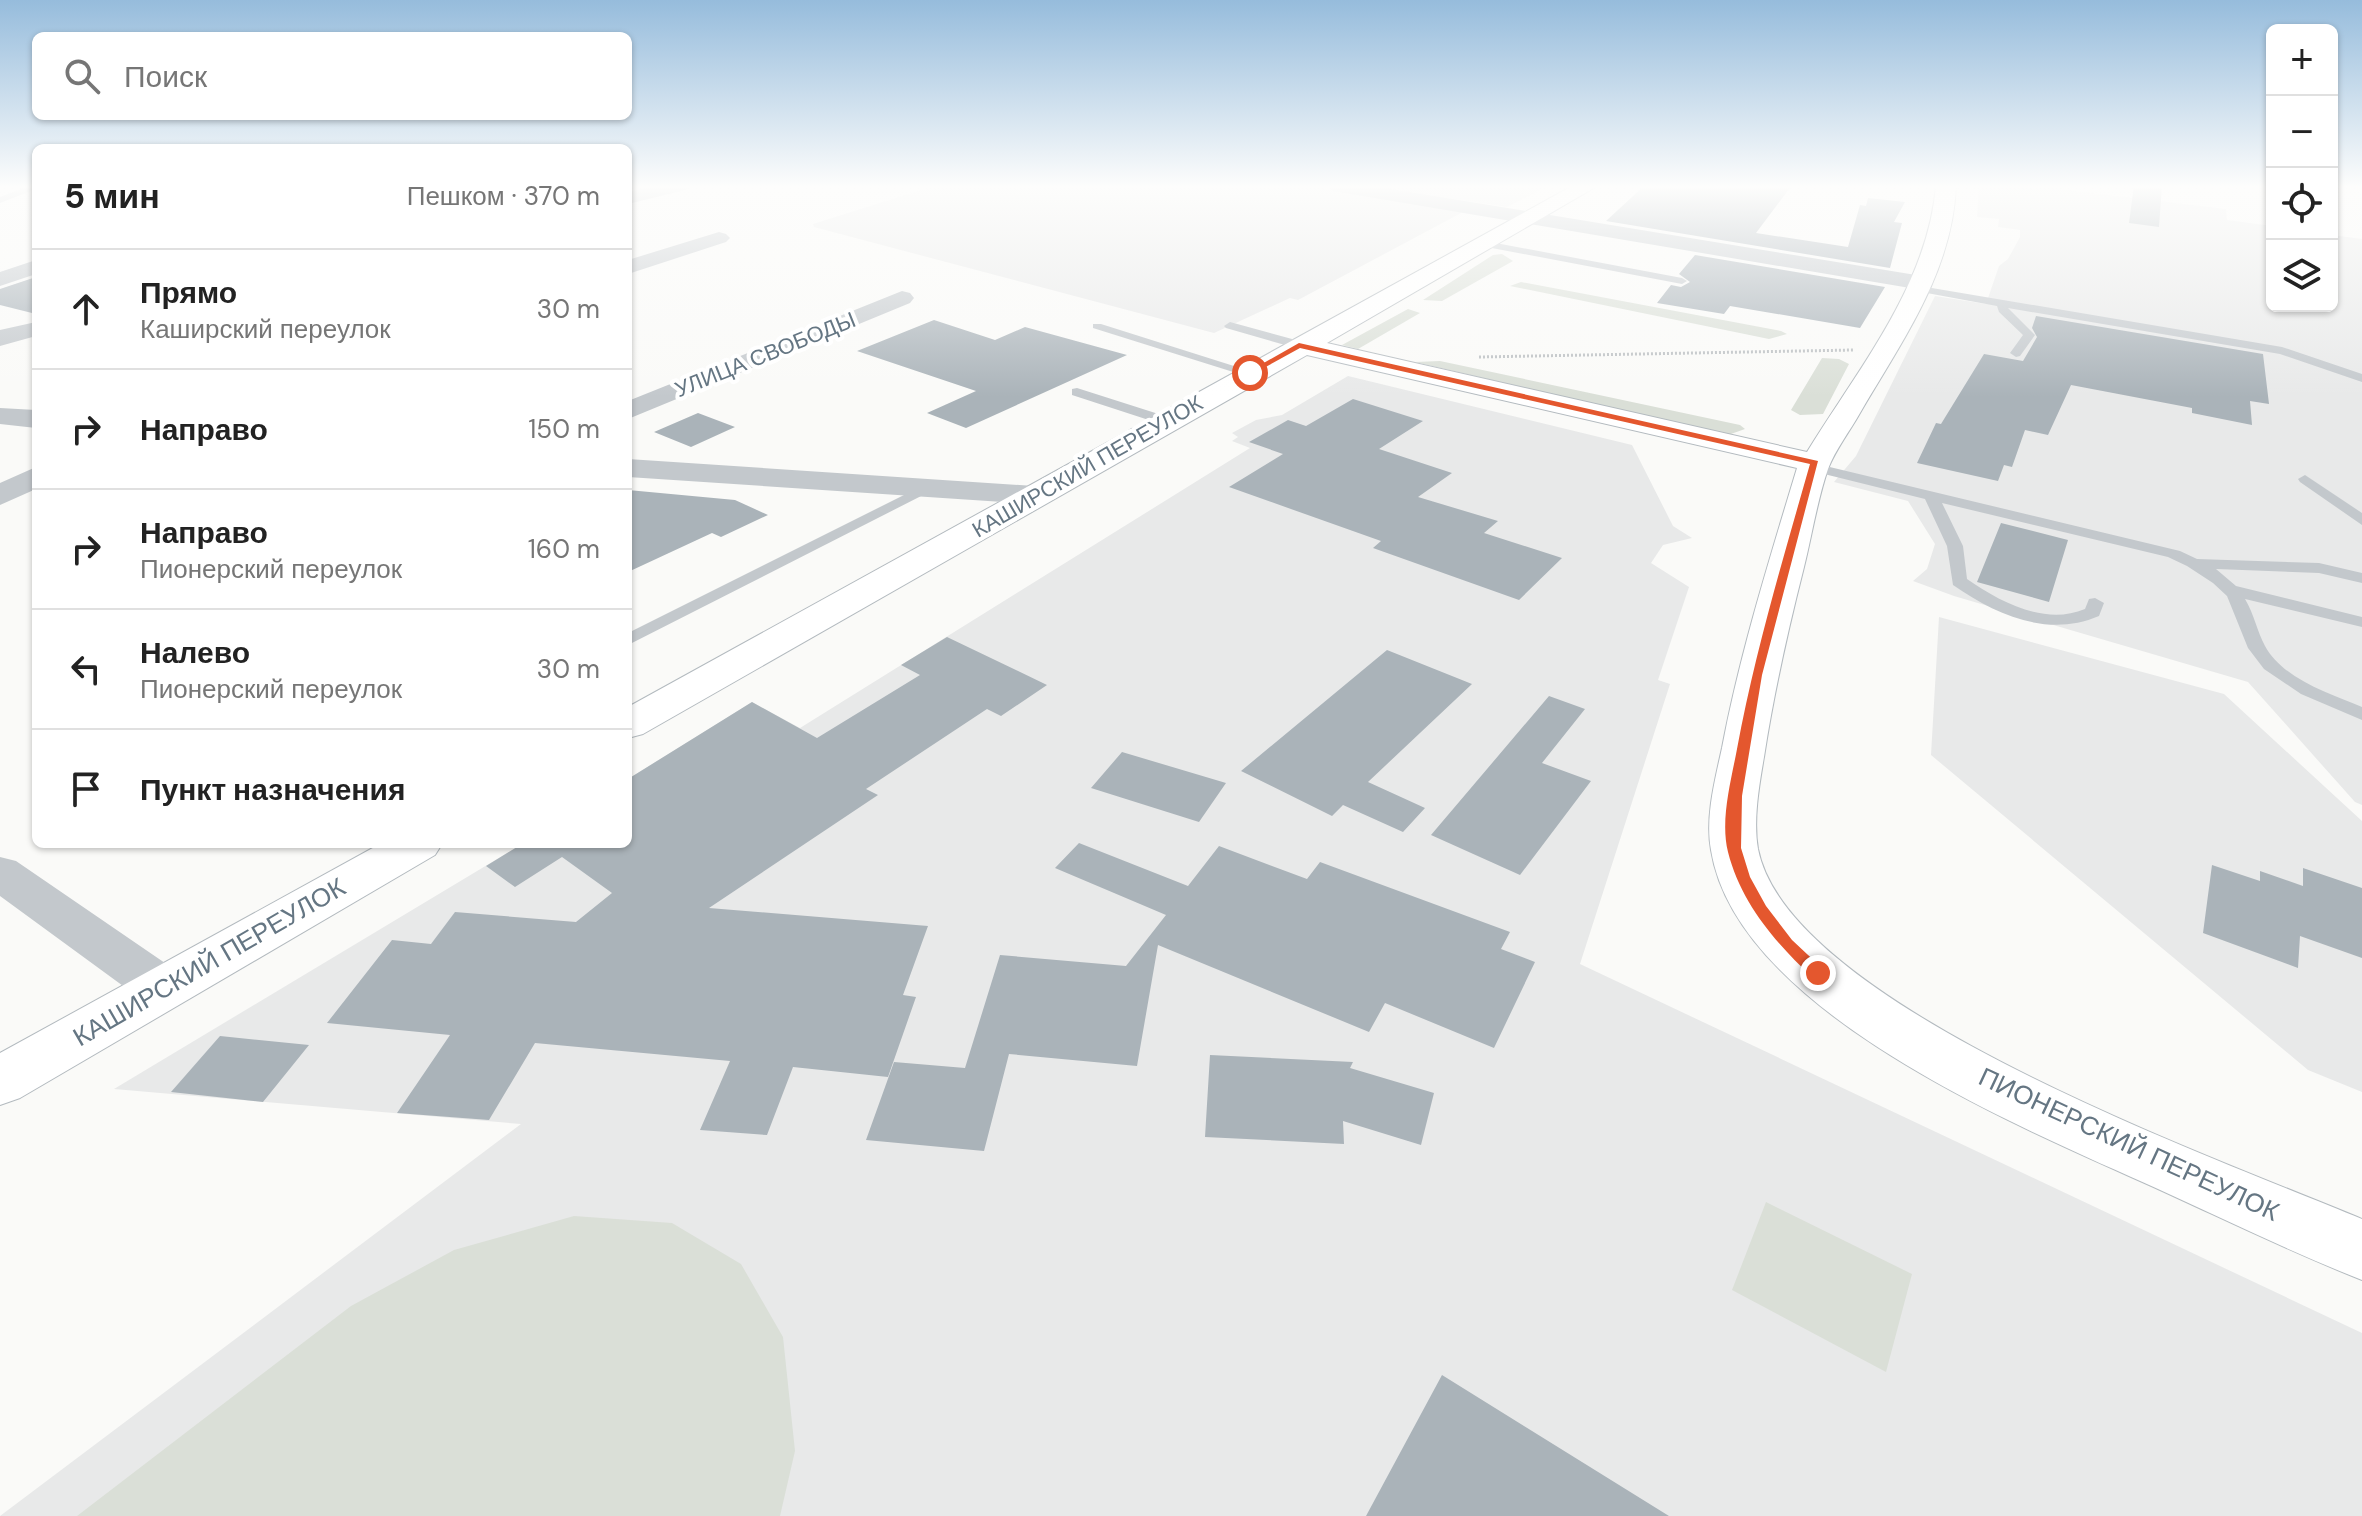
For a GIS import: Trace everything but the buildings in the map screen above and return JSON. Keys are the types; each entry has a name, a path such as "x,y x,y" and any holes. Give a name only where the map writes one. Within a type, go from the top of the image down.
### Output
{"street":[{"path":"632,266 663,256"},
{"name":"КАШИРСКИЙ ПЕРЕУЛОК","path":"632,723 1457,256"},
{"path":"1748,256 1921,286"},
{"name":"ПИОНЕРСКИЙ ПЕРЕУЛОК","path":"1932,256 1921,286 1886,350 1814,465 1756,675 1735,796 1734,848 1743,877 1760,909 1787,944 1859,1007 1917,1042 2020,1100 2362,1250"},
{"path":"0,279 32,268"},
{"name":"УЛИЦА СВОБОДЫ","path":"632,409 902,298"},
{"path":"0,338 32,330"},
{"path":"1299,345 1814,465"},
{"path":"0,416 32,419"},
{"path":"632,468 1034,495"},
{"path":"0,496 32,478"},
{"name":"КАШИРСКИЙ ПЕРЕУЛОК","path":"0,1081 411,848"},
{"path":"0,873 163,988"}],"lane":[{"path":"1548,256 1682,281"},
{"path":"1921,286 2282,351 2362,378"},
{"path":"2002,303 2003,310 2029,335 2016,353"},
{"path":"1097,326 1250,373"},
{"path":"1230,326 1299,345"},
{"path":"1077,392 1166,421"},
{"path":"1814,465 2174,554 2221,580 2230,590 2239,601 2259,652 2277,670 2304,688 2362,714"},
{"path":"2305,479 2362,520"},
{"path":"632,638 926,488"},
{"path":"1931,495 1955,546 1959,581 1981,598 2051,620 2080,621 2093,612 2095,603"},
{"path":"2194,564 2319,568 2361,577"},
{"path":"2230,590 2362,622"}],"path":[{"path":"1467,357 1886,350"}],"shaded area":[{"path":"922,256 1381,256 1298,300 1290,298 1214,333"},
{"path":"1492,256 1505,256 1513,261 1442,301 1423,300"},
{"path":"2010,256 2266,256 2266,312 2338,312 2338,256 2362,256 2362,805 2355,802 2248,682 1954,596 1913,581 1927,569 1935,544 1908,501 1834,482 1856,456 1935,296 1986,304 1999,266"},
{"path":"1521,282 1787,334 1769,339 1510,286"},
{"path":"1408,309 1420,313 1358,349 1342,345"},
{"path":"1822,358 1839,359 1849,364 1823,414 1800,415 1791,410"},
{"path":"1440,361 1740,425 1745,429 1728,435 1415,362"},
{"path":"1348,376 1632,445 1673,526 1692,538 1663,545 1651,563 1689,587 1658,680 1670,684 1580,964 2362,1333 2362,1516 0,1516 521,1124 114,1089 515,848 632,848 632,777 752,702 800,728 1250,448 1232,441 1238,437 1232,433 1256,420 1282,415"},
{"path":"1939,617 2224,694 2362,821 2362,1092 2308,1070 1931,755"},
{"path":"1766,1202 1912,1274 1886,1372 1732,1290"},
{"path":"574,1216 672,1223 741,1264 783,1337 795,1451 780,1516 77,1516 351,1306 454,1250"}],"route":[{"path":"1250,373 1299,345 1815,463 1756,675 1735,796 1734,848 1743,877 1760,909 1787,944 1818,973"}]}
